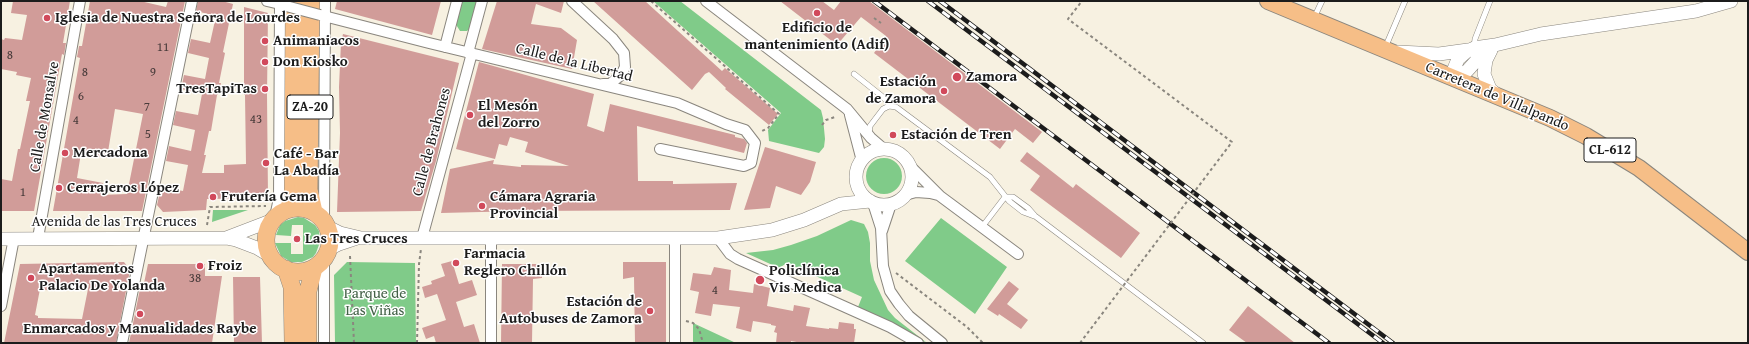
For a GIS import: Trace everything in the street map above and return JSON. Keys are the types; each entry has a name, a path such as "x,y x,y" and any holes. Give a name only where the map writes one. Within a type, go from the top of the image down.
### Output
{"highway":[{"name":"ZA-20","path":"272,257 268,250 266,239 269,227 276,213 292,190 285,3"},
{"name":"ZA-20","path":"308,343 309,286 330,238 309,190 319,11"},
{"path":"276,213 304,208 322,220"},
{"path":"272,257 277,264 286,269 300,272 322,258"},
{"path":"286,269 292,287 293,343"}],"main road":[{"name":"Carretera de Villalpando","path":"1268,1 1569,127 1622,158 1659,183 1748,252"}],"street":[{"name":"Calle de Monsalve","path":"38,238 80,1"},
{"path":"122,343 192,1"},
{"name":"Calle de la Libertad","path":"267,1 285,3 319,11 445,47 677,103 726,124 745,130 750,137"},
{"path":"319,11 325,1"},
{"path":"445,47 457,1"},
{"name":"Calle de Brahones","path":"422,238 482,1"},
{"path":"572,1 613,39 624,53 625,67 620,75 610,84 602,84"},
{"path":"706,1 844,107 871,138 885,150 901,155 910,167 942,197 1018,254"},
{"path":"1386,50 1432,54 1474,52 1495,45 1541,34 1696,11 1731,1"},
{"path":"1495,45 1486,60 1484,74 1490,89 1498,96"},
{"path":"1453,78 1467,72 1474,52"},
{"path":"844,107 851,117 862,161"},
{"path":"660,149 744,166 751,163 755,143 750,137"},
{"path":"841,204 849,195 857,180 858,170 862,161 872,152 885,150"},
{"path":"322,220 340,233 361,238 718,238 783,227 841,204 872,202 883,205 891,204 899,201 905,195 912,181 910,167"},
{"path":"857,180 861,192 872,202 882,233"},
{"path":"905,195 914,192 928,192 942,197"},
{"path":"891,204 885,219 882,233 882,262 888,286 899,304 916,322 942,343"},
{"name":"Avenida de las Tres Cruces","path":"226,238 276,213"},
{"path":"491,237 491,343"},
{"name":"Avenida de las Tres Cruces","path":"1,238 226,238 257,248 272,257"},
{"path":"1,306 14,238"},
{"path":"324,343 322,258 339,244 361,238"},
{"path":"675,238 675,343"},
{"path":"718,238 730,254 738,259 890,327 918,343"}],"lane":[{"path":"1313,20 1322,1"},
{"path":"1386,50 1404,1"},
{"path":"1474,52 1475,39 1490,1"},
{"path":"854,74 883,97 891,106 902,110 990,177 997,184 1004,197"},
{"path":"871,138 869,131 871,124 883,109 891,106"},
{"path":"982,227 1004,197 1010,196 1015,198 1028,208 1035,216 1203,343"}],"path":[{"path":"650,1 779,114 768,128 750,137"},
{"path":"1080,343 1232,142 1068,19 1082,1"},
{"path":"874,18 881,23"},
{"path":"822,125 826,120 834,117"},
{"path":"207,225 210,207 276,213"},
{"path":"417,343 419,264 422,238"},
{"path":"338,343 354,343 350,256"},
{"path":"882,262 967,327 983,343"},
{"path":"675,319 693,323 699,329 703,343"}],"green space":[{"path":"461,1 478,1 467,31 460,31 455,23"},
{"path":"653,1 680,1 821,110 825,139 824,147 819,153 769,141 768,130 781,113"},
{"path":"887,158 897,163 901,169 901,183 897,189 891,193 881,194 871,189 867,183 866,173 871,163 877,159"},
{"path":"213,210 248,210 212,222"},
{"path":"298,217 304,218 315,225 319,231 320,242 313,257 302,262 291,262 281,256 275,243 291,243 291,254 303,254 303,225 292,225 291,236 276,235 280,225 285,221"},
{"path":"941,218 1007,267 975,314 905,261"},
{"path":"851,220 864,224 868,232 870,243 870,261 874,280 888,310 895,318 927,343 858,307 862,297 787,263 779,268 746,253 773,250 791,245 817,236"},
{"name":"Parque de Las Viñas","path":"347,262 415,263 416,343 335,343 334,275"},
{"path":"693,323 736,343 693,343"}],"building":[{"path":"13,1 70,1 63,43 66,43 64,55 62,54 34,211 1,211 1,179 12,181 30,101 26,101 31,78 16,75 17,72 1,69 1,39 22,40 27,15 11,13"},
{"path":"90,1 140,1 166,7 168,1 185,1 142,211 53,211 80,58 77,57 79,46 82,46","holes":["115,109 143,114 127,194 101,195 103,183 77,178 81,153 107,158"]},
{"path":"198,1 222,1 233,4 223,52 225,53 219,83 221,83 217,95 211,131 209,131 202,173 224,173 224,165 246,164 244,7 268,13 268,198 207,199 206,210 163,212 157,205 161,187 183,191 188,165 166,161 169,146 191,151 195,130 173,125 176,111 198,115 202,94 181,89 184,75 205,79 209,58 188,53 191,39 210,43 216,16 196,11"},
{"path":"337,1 441,1 432,35 335,9"},
{"path":"497,1 564,1 561,13 536,4 531,24 561,28 577,40 572,69 482,49"},
{"path":"593,1 645,1 722,71 725,68 778,114 769,125 725,89 726,88 709,72 705,74 692,90"},
{"path":"780,1 822,1 834,10 841,1 869,1 1042,132 1033,143 1015,129 1000,149 874,53 886,36 861,17 837,45"},
{"path":"343,34 459,63 436,161 421,211 337,212 340,133 339,87 341,42"},
{"path":"479,62 594,94 587,126 604,132 610,104 735,135 735,137 744,139 747,143 744,153 637,126 638,181 673,181 673,184 737,183 730,210 441,213 450,169 494,160 493,164 521,167 521,165 569,166 525,152 528,142 510,137 507,146 499,144 495,159 456,149"},
{"path":"765,147 816,162 810,182 801,195 776,186 770,208 744,210"},
{"path":"1027,152 1073,188 1076,184 1140,233 1121,258 1030,190 1040,176 1020,161"},
{"path":"452,261 459,284 472,280 477,295 456,302 464,327 474,324 480,343 436,343 434,336 426,339 422,328 446,320 437,294 425,298 422,287 432,284 431,281 445,276 441,264"},
{"path":"124,262 130,270 116,343 4,343 20,264","holes":["53,284 89,284 82,319 38,318 38,316 35,315 40,289 52,291"]},
{"name":"Estación de Autobuses de Zamora","path":"623,262 666,262 666,343 635,343 634,277 623,279"},
{"path":"148,264 205,264 205,276 222,276 212,343 129,343 141,284 143,288"},
{"name":"Estación de Autobuses de Zamora","path":"502,264 542,264 542,278 533,279 532,343 501,343"},
{"path":"714,267 731,270 729,290 753,293 754,284 770,288 767,306 793,311 794,305 810,308 806,326 838,329 839,322 854,324 854,329 856,329 854,343 802,343 791,341 791,343 776,343 777,333 774,332 776,326 771,324 753,321 751,332 736,328 740,307 713,304 711,316 695,313 699,292 690,290 693,273 711,275"},
{"path":"233,277 260,277 262,343 234,343"},
{"path":"1009,281 1019,289 1007,304 1028,320 1021,329 999,314 998,316 987,309"},
{"path":"1248,306 1295,343 1247,343 1229,330"}],"railway":[{"path":"874,1 1329,343"},
{"path":"928,1 1383,343"},
{"path":"940,1 1393,343"}],"place":[{"name":"Edificio de mantenimiento (Adif)","path":"817,13"},
{"name":"Iglesia de Nuestra Señora de Lourdes","path":"47,18"},
{"name":"Animaniacos","path":"265,41"},
{"name":"Don Kiosko","path":"265,62"},
{"name":"Zamora","path":"957,77"},
{"name":"TresTapiTas","path":"265,89"},
{"name":"Estación de Zamora","path":"944,91"},
{"name":"El Mesón del Zorro","path":"470,115"},
{"name":"Estación de Tren","path":"893,135"},
{"name":"Mercadona","path":"65,153"},
{"name":"Café - Bar La Abadía","path":"266,163"},
{"name":"Cerrajeros López","path":"59,188"},
{"name":"Frutería Gema","path":"213,197"},
{"name":"Cámara Agraria Provincial","path":"482,206"},
{"name":"Las Tres Cruces","path":"297,239"},
{"name":"Farmacia Reglero Chillón","path":"456,263"},
{"name":"Froiz","path":"200,266"},
{"name":"Apartamentos Palacio De Yolanda","path":"31,278"},
{"name":"Policlínica Vis Medica","path":"760,280"},
{"name":"Estación de Autobuses de Zamora","path":"650,311"},
{"name":"Enmarcados y Manualidades Raybe","path":"140,314"}]}
